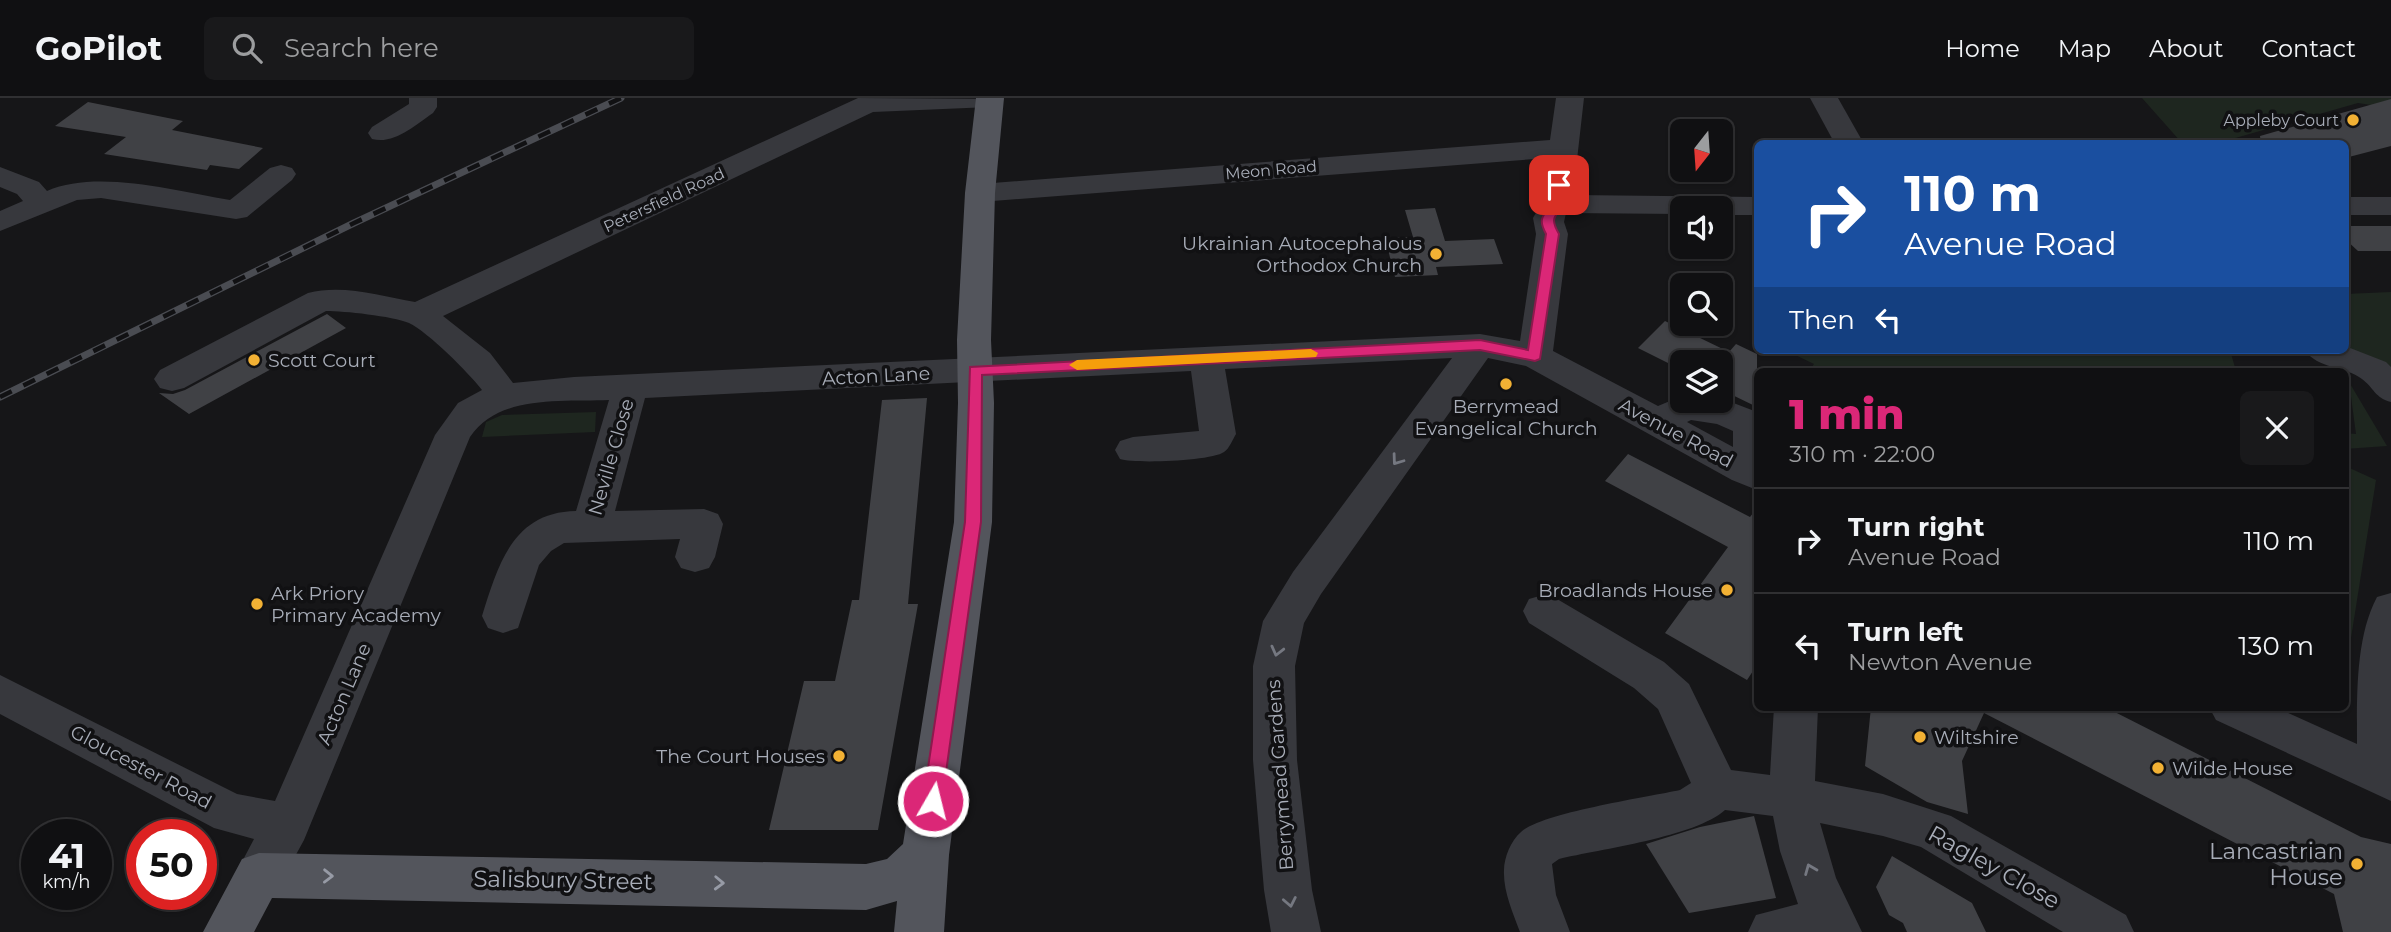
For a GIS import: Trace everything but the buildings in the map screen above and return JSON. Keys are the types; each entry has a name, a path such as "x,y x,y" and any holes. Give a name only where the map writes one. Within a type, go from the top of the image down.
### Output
{"main road":[{"path":"917,932 925,855 973,522 974,340 981,193 990,98"},
{"name":"Salisbury Street","path":"259,875 866,887 900,878 925,855"},
{"name":"Acton Lane","path":"228,932 259,875"},
{"name":"Salisbury Street","path":"866,887 907,905 917,932"}],"street":[{"path":"382,133 417,113 424,107 423,98"},
{"name":"Petersfield Road","path":"419,314 868,104 990,98"},
{"path":"1535,356 1570,98"},
{"path":"1824,98 1848,140"},
{"name":"Meon Road","path":"981,193 1562,148"},
{"path":"0,222 71,191 101,189 236,210 281,174"},
{"path":"0,176 28,188 41,204"},
{"path":"1555,219 1754,206"},
{"path":"2349,206 2391,206"},
{"path":"172,379 320,301 353,302 419,314 493,378"},
{"name":"Avenue Road","path":"975,370 1480,345 1535,356 1657,422 1687,407 1723,412 1751,424 1751,473"},
{"name":"Berrymead Gardens","path":"1296,932 1288,890 1275,760 1273,666 1284,621 1307,583 1480,345"},
{"path":"2333,354 2374,369 2391,390"},
{"path":"1133,450 1211,443 1218,434 1206,359"},
{"name":"Acton Lane","path":"259,875 288,825 453,435 464,417 479,405 493,378 537,393 975,370"},
{"name":"Neville Close","path":"591,526 631,387"},
{"name":"Neville Close","path":"503,615 520,561 529,546 545,532 566,526 704,524 695,557"},
{"path":"2240,711 2385,778 2385,680 2391,609"},
{"path":"1544,611 1649,675 1674,697 1717,789 1702,802 1682,810 1535,845 1527,863 1526,876 1545,932"},
{"name":"Gloucester Road","path":"0,693 230,813 288,825"},
{"path":"1773,932 1833,927 1804,857 1792,799 1790,746 1795,711"},
{"name":"Ragley Close","path":"1717,789 1792,799 1910,822 1935,831 2109,932"}],"shaded area":[{"path":"2142,98 2391,98 2391,108 2358,103 2228,140 2179,140"},
{"path":"2391,292 2391,390 2349,353 2349,294"},
{"path":"1793,354 2231,354 2235,368 1811,368 1814,364"},
{"path":"2349,382 2387,446 2349,449 2349,433 2356,434"},
{"path":"596,412 595,432 482,437 486,422 502,415"},
{"path":"2349,468 2376,480 2349,651"}],"railway":[{"path":"0,397 354,223 621,98"}],"slow traffic":[{"path":"1077,365 1311,353"}],"place":[{"name":"Appleby Court","path":"2353,120"},
{"name":"Ukrainian Autocephalous Orthodox Church","path":"1436,254"},
{"name":"Scott Court","path":"254,360"},
{"name":"Berrymead Evangelical Church","path":"1506,384"},
{"name":"Broadlands House","path":"1727,590"},
{"name":"Ark Priory Primary Academy","path":"257,604"},
{"name":"Wiltshire","path":"1920,737"},
{"name":"The Court Houses","path":"839,756"},
{"name":"Wilde House","path":"2158,768"},
{"name":"Lancastrian House","path":"2357,864"}],"route":[{"path":"933,801 973,522 975,370 1480,345 1535,356 1552,234 1547,225 1550,211 1557,204 1559,185"}]}
